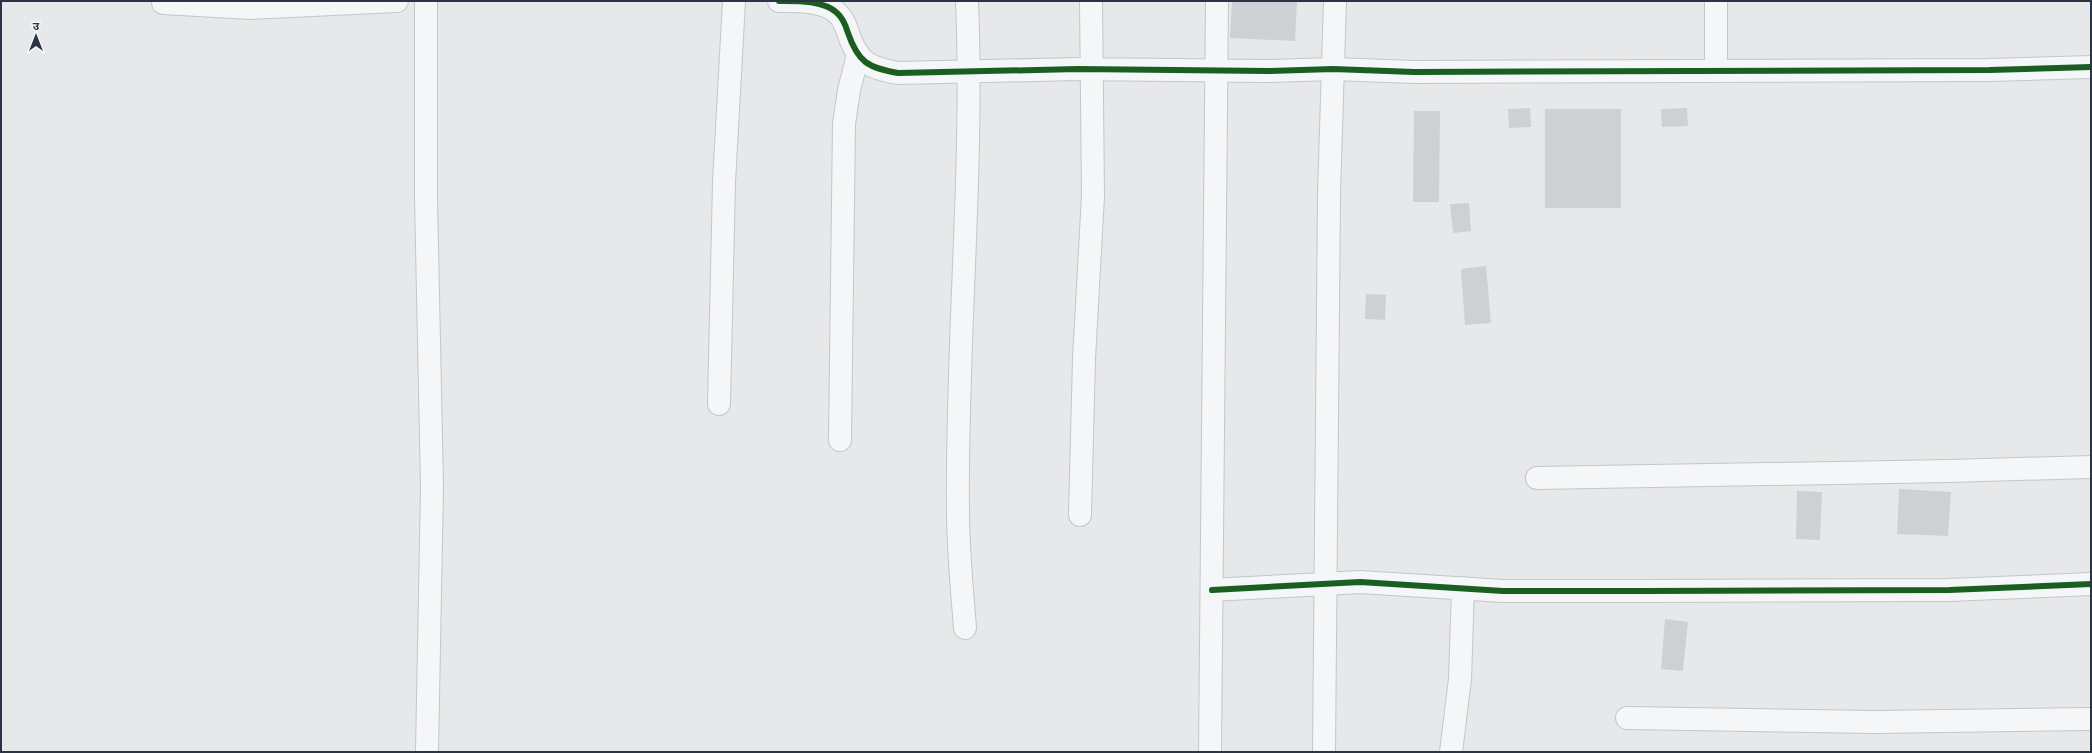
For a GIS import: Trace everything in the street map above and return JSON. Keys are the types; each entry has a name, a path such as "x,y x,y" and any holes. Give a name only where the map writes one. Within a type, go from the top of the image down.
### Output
{"street":[{"path":"163,4 251,8 396,1"},
{"path":"426,1 426,198 432,487 428,752"},
{"path":"719,404 724,190 734,1"},
{"path":"779,1 820,4 836,12 845,24 858,55 868,66 898,73 1091,69 1217,71 1333,69 1414,72 1989,70 2091,67"},
{"path":"845,24 848,1"},
{"path":"965,628 959,546 958,426 967,215 970,71 967,1"},
{"path":"1080,515 1084,359 1093,196 1091,69 1092,1"},
{"path":"1210,752 1213,274 1217,1"},
{"path":"1324,752 1324,617 1327,584 1326,473 1329,202 1335,1"},
{"path":"1716,1 1716,70"},
{"path":"840,440 844,124 849,90 858,55"},
{"path":"1537,478 1949,472 2091,467"},
{"path":"1212,590 1382,582 1503,591 1949,590 2091,584"},
{"path":"1451,752 1460,678 1463,588"},
{"path":"1627,718 1875,722 2091,719"}],"building":[{"path":"1232,1 1297,1 1295,41 1230,38"},
{"path":"1530,108 1531,127 1509,128 1508,109"},
{"path":"1687,108 1688,126 1662,127 1661,109"},
{"path":"1545,109 1621,109 1621,208 1545,208"},
{"path":"1414,111 1440,111 1439,202 1413,202"},
{"path":"1469,203 1471,231 1453,233 1450,204"},
{"path":"1486,266 1491,323 1465,325 1461,269"},
{"path":"1366,294 1386,295 1385,320 1365,319"},
{"path":"1899,489 1951,492 1948,536 1897,534"},
{"path":"1797,491 1822,492 1820,540 1796,539"},
{"path":"1665,619 1688,622 1683,671 1661,669"}],"cycle path":[{"path":"779,1 809,2 824,5 830,8 842,19 852,43 860,57 872,66 879,69 898,73 1078,69 1268,71 1333,69 1414,72 1989,70 2091,67"},
{"path":"1212,590 1360,582 1503,591 1949,590 2091,584"}]}
